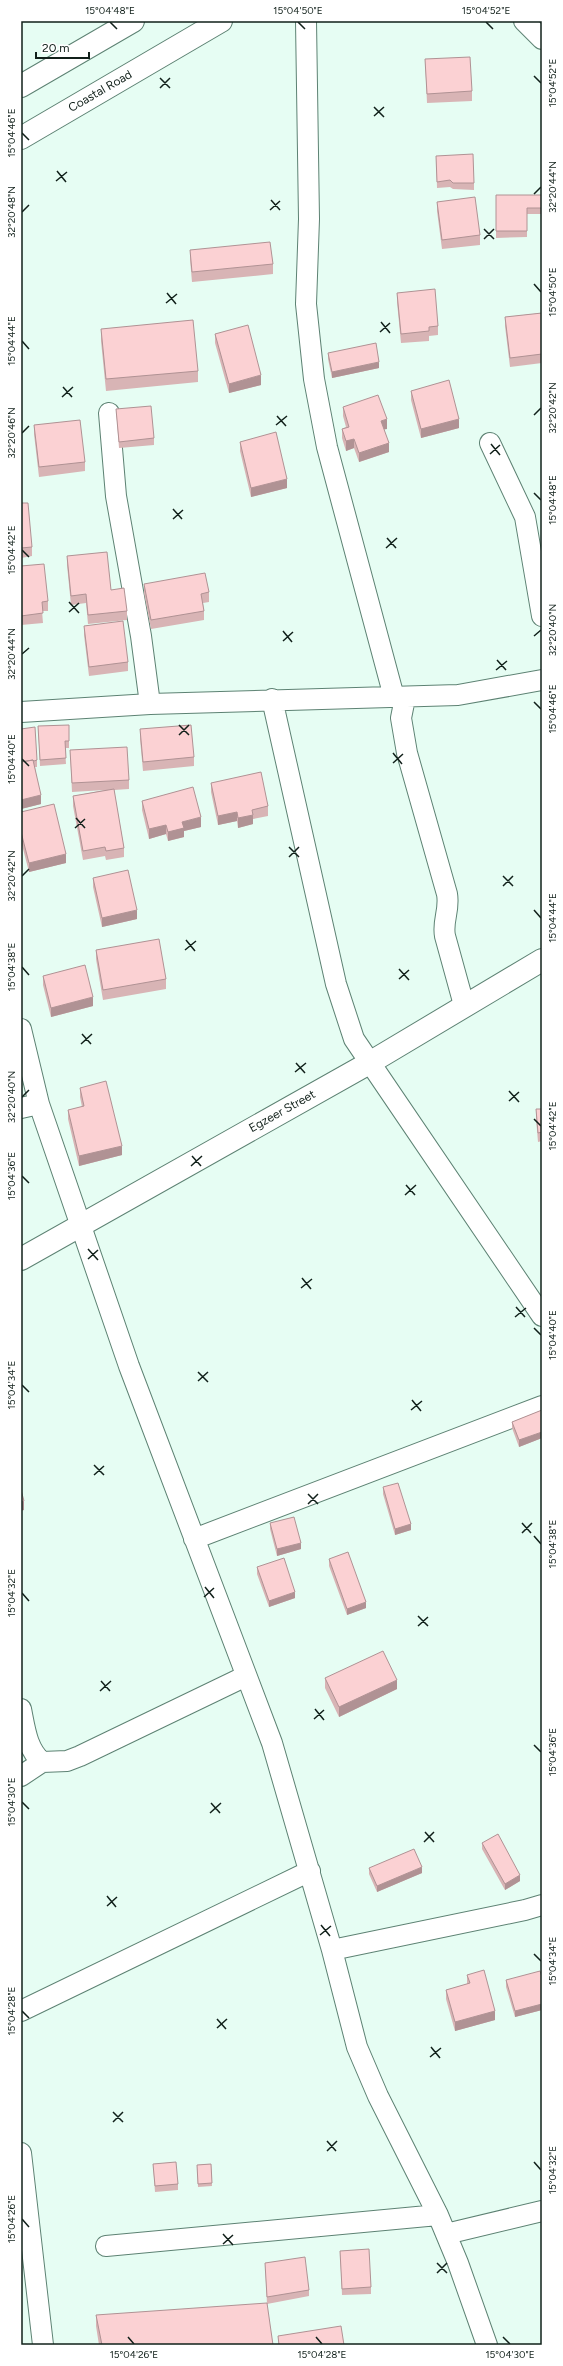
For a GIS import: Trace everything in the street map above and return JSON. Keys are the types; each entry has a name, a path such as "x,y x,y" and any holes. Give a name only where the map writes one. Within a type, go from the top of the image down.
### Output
{"main road":[{"path":"21,86 133,21"},
{"name":"Coastal Road","path":"21,138 221,21"},
{"name":"Egzeer Street","path":"21,1259 80,1224 371,1062 464,1005 542,960"}],"street":[{"path":"306,21 309,219 306,304 314,379 327,447 399,697 407,753 447,894 449,904 443,928 444,936 464,1005"},
{"path":"524,21 542,39"},
{"path":"109,413 116,496 141,636 150,704"},
{"path":"490,443 525,517 542,616"},
{"path":"21,712 150,704 458,695 542,680"},
{"path":"272,700 338,992 354,1039 542,1316"},
{"path":"21,1030 30,1106 80,1224 129,1366 272,1743 310,1871 357,2047 378,2096 438,2215 487,2345"},
{"path":"194,1540 542,1406"},
{"path":"21,1776 42,1762 67,1761 80,1756 246,1676"},
{"path":"21,1710 28,1741 34,1755 42,1762"},
{"path":"21,2011 310,1871"},
{"path":"332,1950 525,1910 542,1905"},
{"path":"21,2153 43,2345"},
{"path":"446,2234 542,2211"},
{"path":"106,2246 438,2215"}],"building":[{"path":"470,57 472,91 427,94 425,59"},
{"path":"473,154 474,183 453,183 450,180 437,182 436,156"},
{"path":"496,195 542,195 542,208 527,208 527,231 496,231"},
{"path":"475,197 480,235 442,240 437,202"},
{"path":"270,242 273,264 192,272 190,250"},
{"path":"435,289 438,326 429,327 429,331 401,334 397,293"},
{"path":"542,313 542,354 510,358 505,317"},
{"path":"193,320 198,371 106,379 101,329"},
{"path":"248,325 261,375 229,384 215,334"},
{"path":"376,343 379,362 332,372 328,353"},
{"path":"449,380 459,419 421,429 411,391"},
{"path":"378,395 387,419 381,421 389,443 359,453 354,439 346,441 342,429 349,427 343,407"},
{"path":"151,406 154,438 119,442 116,409"},
{"path":"80,420 85,462 39,467 34,425"},
{"path":"276,432 287,479 251,488 240,442"},
{"path":"21,503 28,503 32,547 21,548"},
{"path":"107,552 111,590 124,588 127,611 88,615 86,594 71,596 67,556"},
{"path":"44,564 48,601 42,602 43,613 21,616 21,566"},
{"path":"205,573 209,592 201,594 204,611 151,620 144,584"},
{"path":"123,621 128,662 89,667 84,626"},
{"path":"69,725 69,741 65,741 66,758 40,760 38,726"},
{"path":"191,725 194,757 143,762 140,729"},
{"path":"35,727 37,760 21,762 21,729"},
{"path":"127,747 129,780 72,783 70,750"},
{"path":"33,760 41,795 21,800 21,762"},
{"path":"261,772 268,806 252,810 253,815 238,818 237,812 218,816 211,783"},
{"path":"193,787 201,817 182,822 184,828 168,832 166,825 149,829 142,801"},
{"path":"114,789 124,848 106,851 105,847 83,851 73,796"},
{"path":"54,804 66,854 29,863 21,832 21,812"},
{"path":"128,870 137,910 102,918 93,878"},
{"path":"159,939 166,979 103,990 96,950"},
{"path":"85,965 93,997 51,1008 43,976"},
{"path":"106,1081 122,1146 79,1156 68,1110 84,1106 80,1088"},
{"path":"536,1109 542,1109 542,1132 538,1133"},
{"path":"542,1410 542,1432 519,1440 512,1422"},
{"path":"398,1483 411,1524 395,1529 383,1487"},
{"path":"21,1490 24,1501 21,1502"},
{"path":"294,1517 301,1543 277,1549 270,1523"},
{"path":"348,1552 366,1602 347,1609 329,1559"},
{"path":"284,1558 295,1592 269,1601 257,1567"},
{"path":"383,1651 397,1680 339,1707 325,1678"},
{"path":"498,1834 520,1875 505,1884 482,1843"},
{"path":"414,1849 422,1867 377,1886 369,1868"},
{"path":"484,1970 495,2011 455,2022 446,1990 470,1983 467,1975"},
{"path":"540,1971 542,1977 542,2004 515,2011 506,1980"},
{"path":"176,2162 178,2184 155,2186 153,2164"},
{"path":"211,2164 212,2183 198,2184 197,2165"},
{"path":"369,2249 371,2287 342,2289 340,2251"},
{"path":"305,2257 309,2290 267,2297 265,2263"},
{"path":"267,2303 273,2345 102,2345 96,2315"},
{"path":"341,2326 344,2345 279,2345 278,2336"}]}
